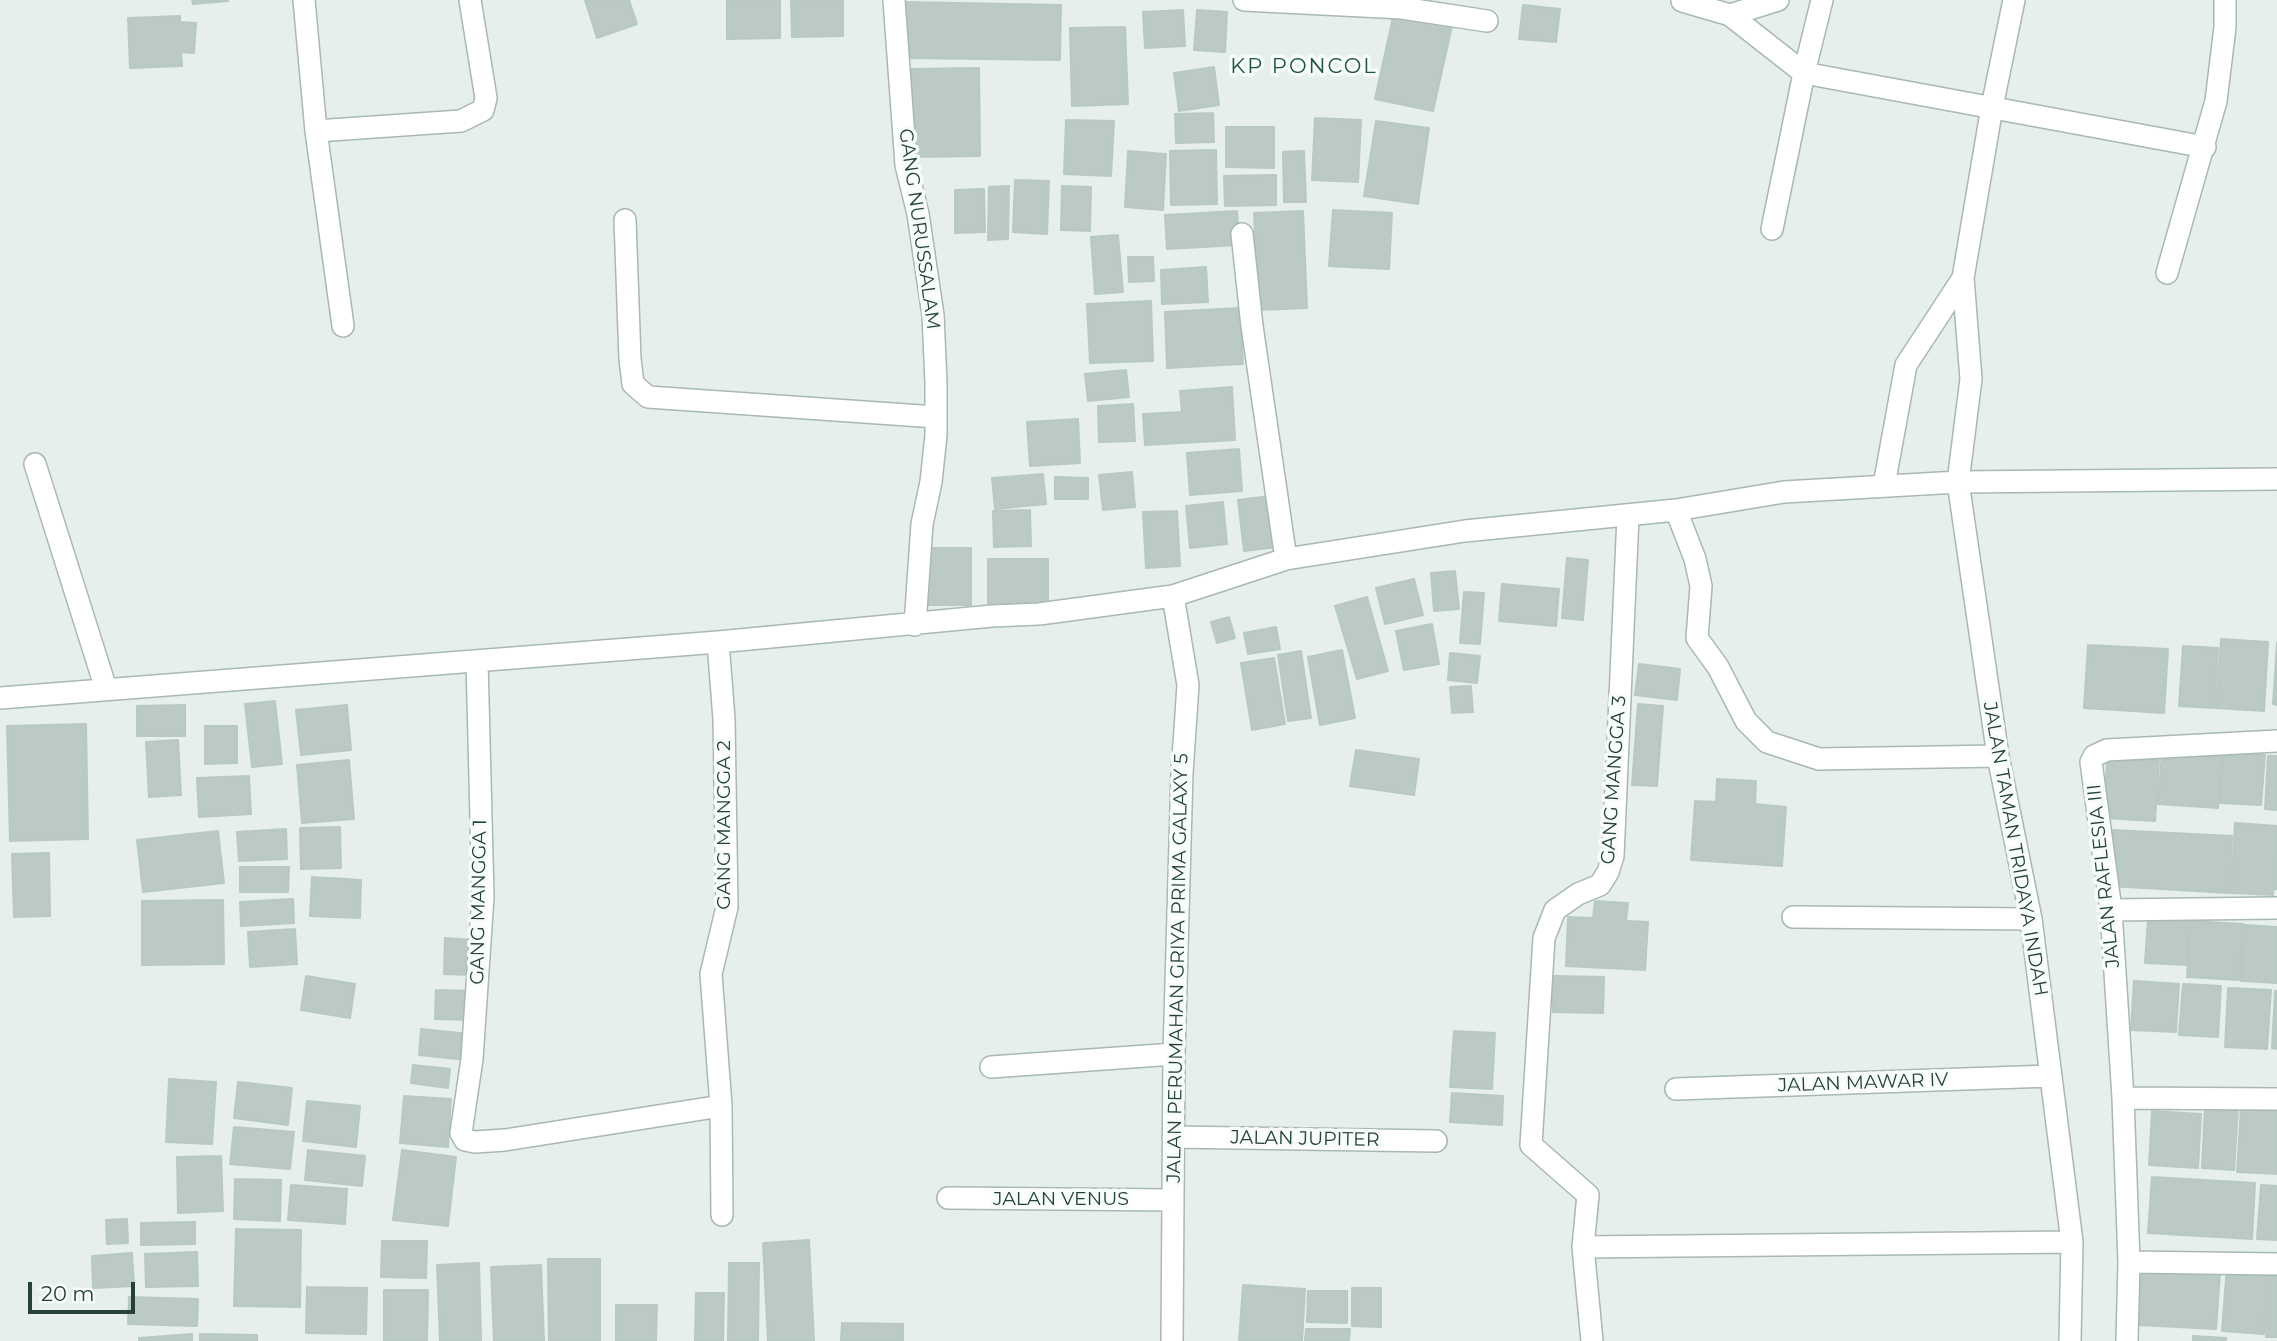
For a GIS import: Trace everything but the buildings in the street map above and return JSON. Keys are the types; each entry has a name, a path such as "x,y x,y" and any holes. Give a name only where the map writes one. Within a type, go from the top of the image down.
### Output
{"street":[{"path":"304,0 316,131 343,326"},
{"path":"316,131 461,121 483,110 486,98 470,0"},
{"name":"GANG NURUSSALAM","path":"894,0 906,166 918,214 933,315 936,417 931,482 922,524 915,625"},
{"path":"1244,0 1402,8 1487,21"},
{"path":"1730,15 1778,0"},
{"path":"1772,229 1822,0"},
{"path":"1884,485 1906,365 1964,278 1992,107 2014,0"},
{"path":"2167,273 2216,101 2225,27 2225,0"},
{"path":"1682,1 1730,15 1804,73 2205,147"},
{"path":"625,220 633,384 649,397 936,417"},
{"path":"1242,234 1265,422 1286,559"},
{"name":"JALAN TAMAN TRIDAYA INDAH","path":"1964,278 1971,379 1958,482 1998,756 2031,919 2072,1242 2070,1341"},
{"path":"35,464 106,690"},
{"path":"0,698 1039,614 1174,596 1286,559 1465,531 1628,516 1784,492 1958,482 2277,480"},
{"path":"1676,510 1695,559 1701,586 1697,638 1718,667 1746,721 1767,742 1819,759 1998,756"},
{"name":"GANG MANGGA 3","path":"1583,1247 1588,1195 1531,1145 1539,994 1544,938 1555,910 1578,894 1600,885 1613,856 1628,516"},
{"name":"JALAN PERUMAHAN GRIYA PRIMA GALAXY 5","path":"1172,1341 1174,1054 1182,772 1188,685 1174,596"},
{"name":"GANG MANGGA 2","path":"718,642 724,719 727,907 711,974 721,1107 722,1215"},
{"name":"GANG MANGGA 1","path":"477,661 482,897 472,1059 461,1133 465,1140 475,1142 505,1140 721,1107"},
{"name":"JALAN RAFLESIA III","path":"2127,1341 2129,1262 2123,1098 2111,910 2091,762 2094,756 2107,750 2277,741"},
{"path":"2111,910 2277,908"},
{"path":"1793,917 2031,919"},
{"path":"991,1067 1174,1054"},
{"name":"JALAN MAWAR IV","path":"1676,1089 2050,1076"},
{"path":"2123,1098 2277,1099"},
{"name":"JALAN JUPITER","path":"1173,1137 1436,1141"},
{"name":"JALAN VENUS","path":"948,1198 1173,1200"},
{"path":"1592,1341 1583,1247 2072,1242"},
{"path":"2129,1262 2277,1264"}],"district":[{"name":"KP PONCOL","path":"1304,67"}]}
